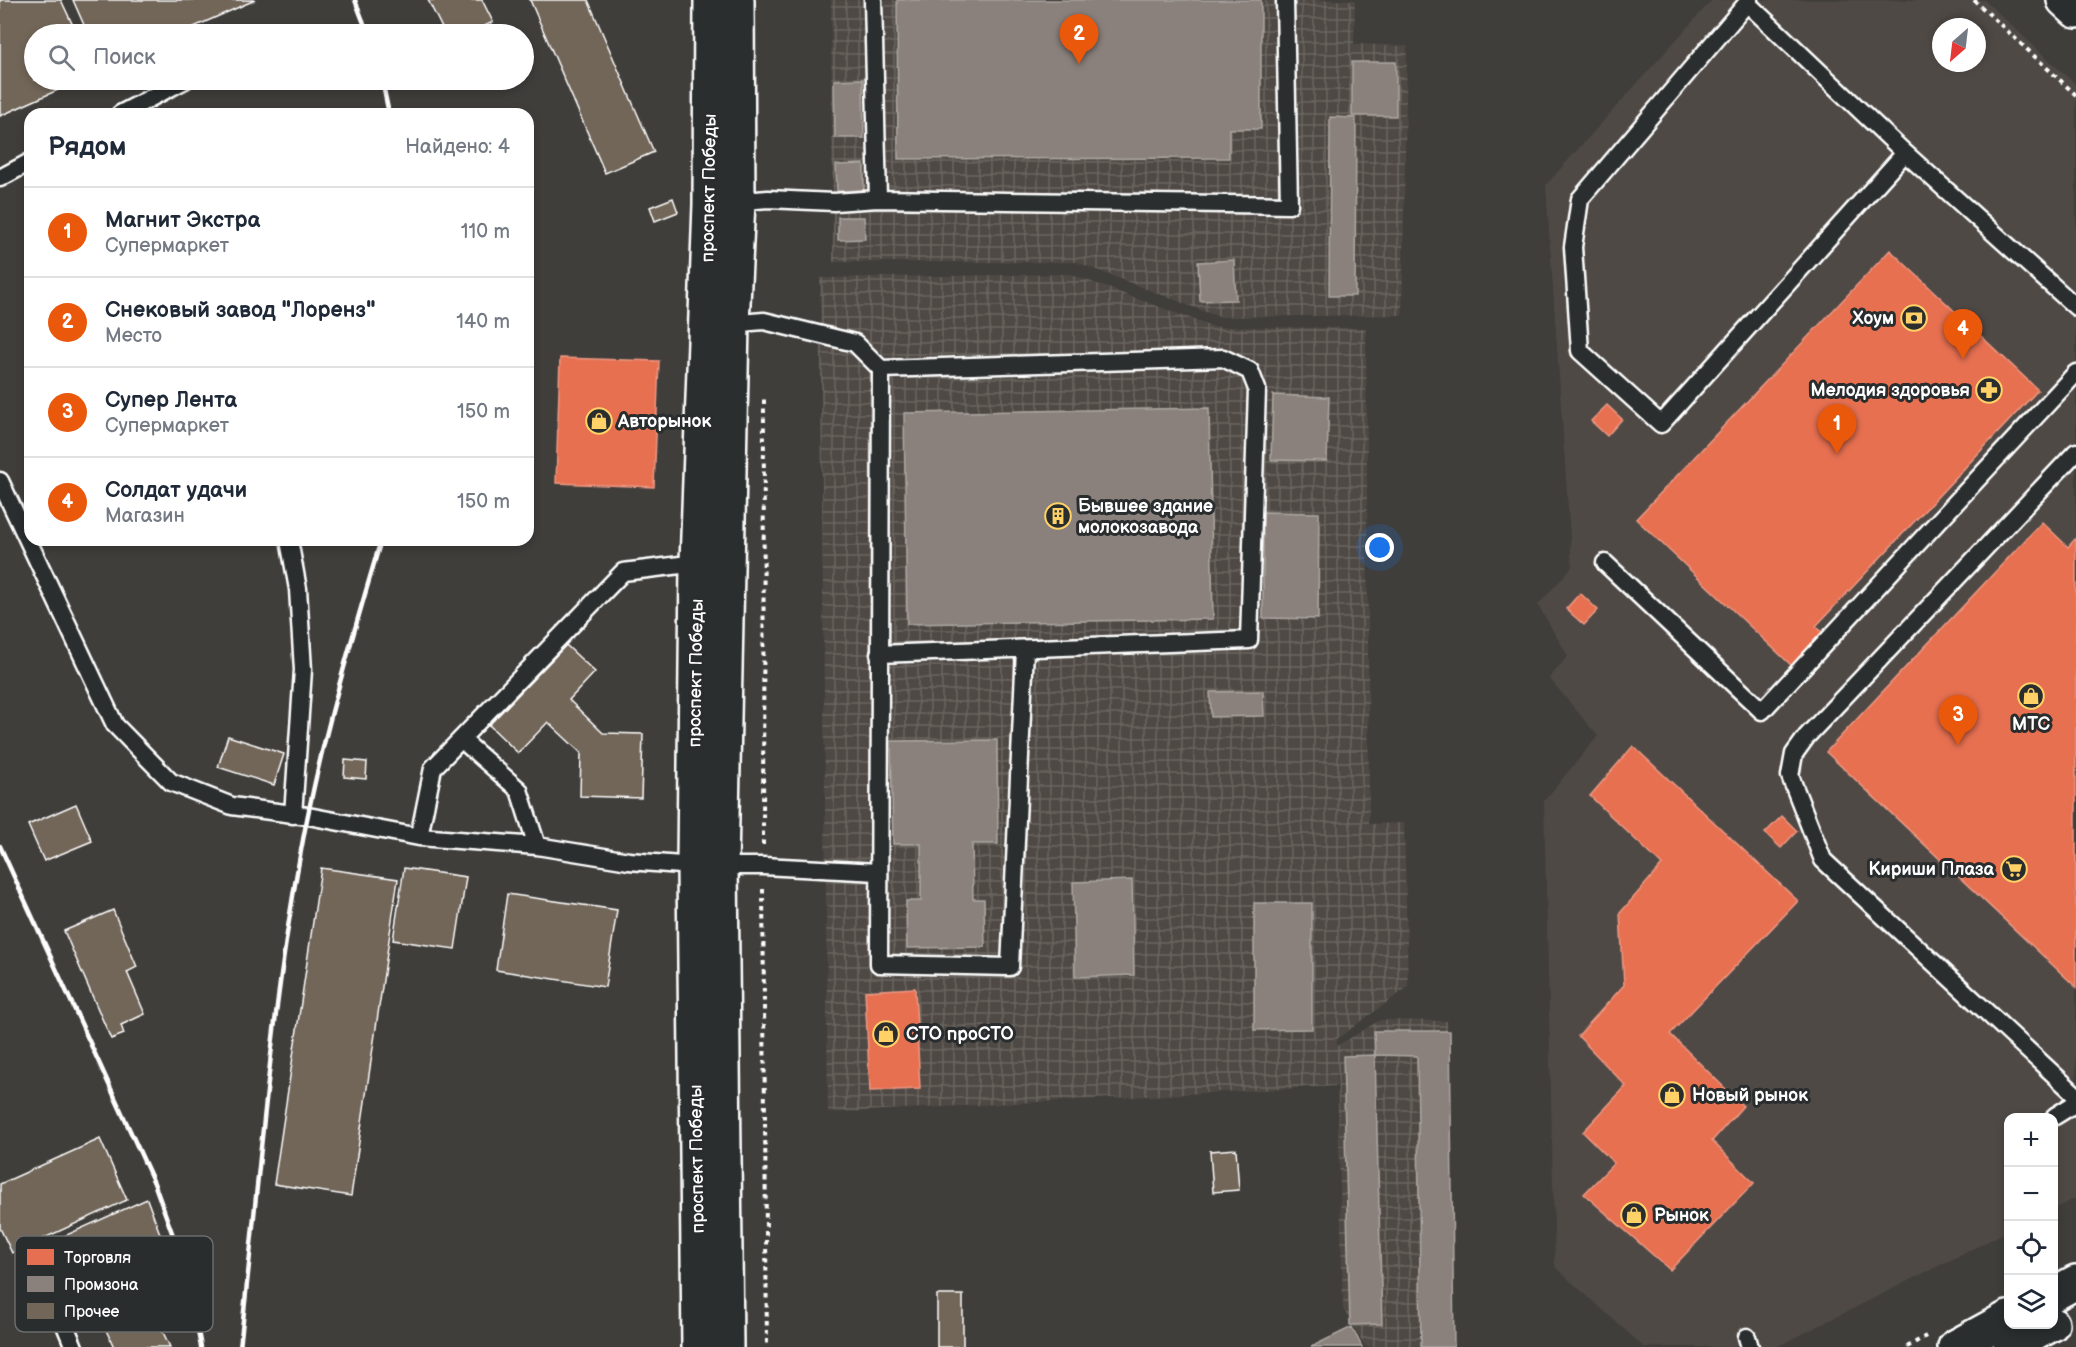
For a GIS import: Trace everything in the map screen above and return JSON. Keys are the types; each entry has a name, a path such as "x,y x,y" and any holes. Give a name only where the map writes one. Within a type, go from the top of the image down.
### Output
{"main road":[{"name":"проспект Победы","path":"711,0 724,203"},
{"name":"проспект Победы","path":"699,1347 719,324 737,0"},
{"path":"2064,0 2076,11"},
{"name":"проспект Победы","path":"719,324 697,563 708,866 723,1163 726,1347"},
{"path":"2058,1292 2076,1282"},
{"path":"2058,1321 2076,1312"},
{"path":"1955,1347 2004,1320"},
{"path":"2010,1347 2044,1329"}],"lane":[{"path":"873,0 879,199"},
{"path":"724,203 768,199 834,202 879,199 1289,206 1285,0"},
{"path":"1905,153 1661,424 1580,351 1573,247 1580,199 1748,1 1905,153 2076,307"},
{"path":"131,108 166,90"},
{"path":"0,178 24,165"},
{"path":"719,324 764,321 855,343 881,369 879,964 1010,967 1024,650"},
{"path":"879,654 1249,640 1257,390 1250,371 1223,358 881,369"},
{"path":"1605,563 1762,711 2076,373"},
{"path":"2076,452 1807,736 1794,754 1790,776 1823,861 2076,1095"},
{"path":"0,481 24,531"},
{"path":"31,546 116,725 171,782 232,806 293,814 419,837 537,846 629,861 878,872"},
{"path":"289,546 298,589 303,670 293,814"},
{"path":"419,837 433,768 623,573 697,563"},
{"path":"460,739 519,790 537,846"},
{"path":"2058,1114 2076,1103"},
{"path":"68,1332 74,1347"}],"path":[{"path":"1974,0 2076,95"},
{"path":"764,392 763,866 766,1347"}],"shaded area":[{"path":"831,0 1355,0 1354,44 1407,46 1402,315 1219,317 1076,262 833,262"},
{"path":"1712,0 1984,0 2076,85 2076,1198 2058,1207 2058,1113 2004,1113 2004,1233 1776,1347 1644,1347 1555,1267 1544,801 1598,736 1549,678 1568,656 1538,605 1572,567 1546,185"},
{"path":"1070,274 1214,327 1366,328 1369,824 1404,823 1408,987 1337,1039 1337,1046 1380,1020 1447,1021 1452,1347 1366,1347 1343,1309 1337,1066 1336,1086 828,1113 820,278"}],"building: Торговля":[{"path":"1890,250 2038,390 1816,626 1823,633 1792,666 1636,519"},
{"path":"560,358 659,361 654,487 556,483"},
{"path":"1607,405 1622,419 1607,436 1591,421"},
{"name":"Кириши Плаза","path":"2042,522 2068,547 2076,538 2076,987 1826,752"},
{"path":"1580,593 1598,610 1584,625 1566,609"},
{"path":"1633,746 1798,901 1670,1034 1743,1106 1712,1141 1754,1183 1670,1270 1584,1194 1614,1163 1583,1132 1626,1086 1578,1036 1624,985 1620,913 1662,865 1590,796"},
{"path":"1782,816 1797,831 1781,848 1765,833"},
{"path":"915,988 920,1089 870,1091 865,991"}],"building: Промзона":[{"path":"897,0 1261,0 1261,129 1229,129 1229,158 898,159"},
{"path":"1352,62 1396,62 1396,116 1352,116"},
{"path":"863,79 864,138 835,138 834,80"},
{"path":"1330,117 1356,118 1355,296 1329,296"},
{"path":"864,164 864,190 837,191 836,165"},
{"path":"838,217 864,217 865,239 838,240"},
{"path":"1234,260 1236,300 1200,301 1198,262"},
{"path":"1273,395 1329,397 1327,461 1271,460"},
{"name":"Бывшее здание молокозавода","path":"1209,408 1213,619 907,624 904,413"},
{"path":"1263,512 1319,513 1318,619 1263,618"},
{"path":"1263,691 1264,716 1211,717 1210,692"},
{"path":"997,740 998,844 972,844 973,899 984,899 985,947 907,948 906,901 921,901 921,844 893,844 891,741"},
{"path":"1132,880 1134,975 1075,977 1073,882"},
{"path":"1254,903 1312,903 1312,1029 1254,1030"},
{"path":"1374,1031 1450,1031 1454,1347 1421,1347 1417,1056 1375,1055"},
{"path":"1375,1055 1382,1324 1350,1325 1343,1056"},
{"path":"1352,1327 1362,1347 1311,1347"}],"building: Прочее":[{"path":"0,0 61,0 72,24 24,24 24,90 58,90 0,116"},
{"path":"73,0 255,0 201,24 84,24"},
{"path":"428,0 482,0 493,22 489,24 440,24"},
{"path":"530,0 588,0 654,152 605,173"},
{"path":"673,198 678,212 655,221 650,207"},
{"path":"566,645 595,672 569,700 603,733 643,734 641,798 580,796 581,753 548,722 518,753 489,725"},
{"path":"228,736 284,754 274,785 218,767"},
{"path":"345,760 367,762 366,779 344,777"},
{"path":"76,804 92,841 44,861 28,825"},
{"path":"321,868 398,879 351,1196 274,1184"},
{"path":"404,868 466,877 455,949 393,940"},
{"path":"507,894 617,910 605,987 496,970"},
{"path":"113,910 137,967 127,972 145,1014 121,1025 124,1034 111,1039 64,931"},
{"path":"100,1139 127,1200 49,1236 15,1236 15,1252 12,1253 0,1228 0,1184"},
{"path":"1236,1149 1239,1190 1213,1192 1210,1151"},
{"path":"147,1199 161,1236 64,1236"},
{"path":"937,1295 963,1295 963,1347 937,1347"},
{"path":"107,1332 163,1332 170,1347 114,1347"}],"railway":[{"path":"355,0 364,24"},
{"path":"384,90 388,108"},
{"path":"240,1347 273,1040 300,856 326,736 379,546"},
{"path":"0,846 154,1183 173,1236"},
{"path":"198,1332 201,1347"}],"place":[{"name":"Снековый завод \"Лоренз\"","path":"1079,64"},
{"name":"Хоум","path":"1914,318"},
{"name":"Солдат удачи","path":"1963,359"},
{"name":"Мелодия здоровья","path":"1989,390"},
{"name":"Авторынок","path":"599,421"},
{"name":"Магнит Экстра","path":"1837,454"},
{"name":"Бывшее здание молокозавода","path":"1058,516"},
{"name":"МТС","path":"2031,696"},
{"name":"Супер Лента","path":"1958,745"},
{"name":"Кириши Плаза","path":"2014,869"},
{"name":"СТО проСТО","path":"886,1034"},
{"name":"Новый рынок","path":"1672,1095"},
{"name":"Рынок","path":"1634,1215"}]}
